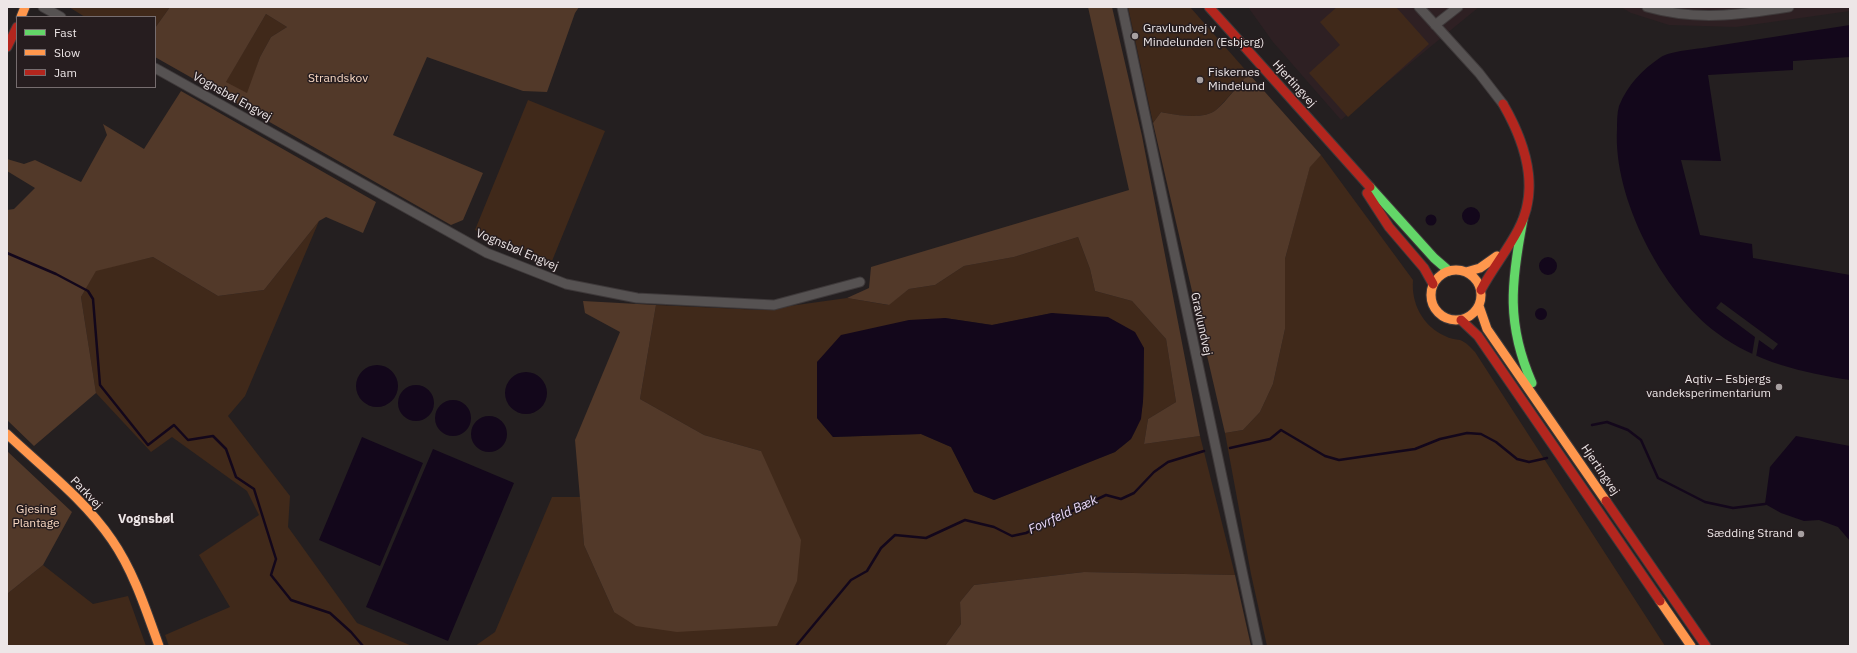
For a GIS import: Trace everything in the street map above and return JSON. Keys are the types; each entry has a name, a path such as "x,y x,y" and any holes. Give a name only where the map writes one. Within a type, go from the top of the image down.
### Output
{"main road":[{"path":"22,16 26,7"},
{"name":"Hjertingvej","path":"1209,7 1434,258 1449,271"},
{"path":"7,46 16,29"},
{"path":"1503,104 1515,124 1525,148 1528,166 1529,192 1522,220 1512,280 1511,310 1515,336 1525,369 1542,401 1579,462"},
{"name":"Hjertingvej","path":"1344,158 1389,227 1424,268 1433,284"},
{"path":"1481,290 1478,283 1466,272 1458,270 1449,271 1437,278 1433,284 1430,300 1436,311 1445,319 1461,320 1468,317 1479,306 1481,290 1486,277 1522,220"},
{"path":"1466,272 1480,268 1502,251"},
{"name":"Hjertingvej","path":"1479,306 1486,329 1706,646"},
{"name":"Hjertingvej","path":"1461,320 1478,336 1690,646"},
{"name":"Parkvej","path":"7,434 84,506 105,532 123,558 141,597 159,646"}],"street":[{"path":"43,7 59,16"},
{"name":"Gravlundvej","path":"1122,7 1258,646"},
{"path":"1419,7 1479,73 1503,104"},
{"path":"1435,25 1458,7"},
{"path":"1647,7 1695,16 1722,16 1789,7"},
{"name":"Vognsbøl Engvej","path":"156,69 486,253 566,284 637,298 774,305 860,282"}],"shaded area":[{"path":"69,7 170,7 156,27 156,16 83,16"},
{"path":"1128,7 1190,7 1249,74 1220,106 1211,113 1189,116 1161,112 1153,123"},
{"path":"1248,7 1479,7 1341,120 1273,42"},
{"path":"1337,7 1396,7 1429,44 1348,117 1309,73 1340,45 1320,22"},
{"path":"1621,7 1850,7 1850,11 1736,27 1669,25 1631,13"},
{"path":"266,14 287,27 271,37 260,57 248,94 225,83"},
{"path":"1850,25 1850,57 1793,61 1793,70 1708,75 1721,161 1681,160 1700,235 1752,244 1753,258 1850,275 1850,380 1798,370 1780,365 1747,352 1717,333 1697,315 1678,294 1660,269 1645,242 1632,213 1623,184 1618,156 1617,115 1619,106 1631,84 1642,72 1665,55 1684,50"},
{"path":"528,100 605,131 552,261 475,230"},
{"path":"1321,155 1413,280 1416,306 1425,320 1437,332 1449,338 1462,341 1475,352 1665,646 1267,646 1251,574 1225,433 1243,430 1260,412 1273,384 1285,329 1285,259 1310,166"},
{"path":"1471,207 1475,208 1479,212 1479,220 1475,224 1471,225 1467,224 1463,220 1462,216 1463,212 1467,208"},
{"path":"1429,215 1433,215 1435,216 1435,224 1429,225 1426,222 1426,218"},
{"path":"319,221 245,396 228,416 290,496 288,527 357,623 412,646 169,646 165,635 230,607 199,555 259,515 247,491 172,437 151,452 96,393 81,297 96,270 153,257 218,296 264,290"},
{"path":"1078,237 1090,269 1095,291 1132,301 1166,339 1176,402 1148,419 1144,444 1200,436 1235,575 1084,572 974,585 960,602 961,624 945,646 475,646 495,632 552,497 580,497 584,545 614,612 761,451 704,435 640,399 656,305 761,310 847,298 888,305 909,289 935,285 964,266 1014,257","holes":["1052,313 1144,348 1143,405 1137,427 1132,437 1115,452 994,500 974,492 951,447 921,434 833,437 817,418 817,362 945,318 992,325"]},
{"path":"1548,257 1552,258 1556,262 1556,270 1552,274 1548,275 1544,274 1540,270 1539,266 1540,262 1544,258"},
{"path":"1543,308 1546,309 1546,319 1539,320 1536,319 1535,312 1536,309"},
{"path":"1052,313 1108,317 1135,332 1144,348 1143,401 1141,419 1131,439 1115,452 994,500 974,492 951,447 921,434 833,437 817,418 817,362 841,335 909,320 945,318 992,325"},
{"path":"373,365 381,365 389,368 395,374 398,386 395,398 389,404 381,407 373,407 365,404 359,398 356,390 356,382 359,374 365,368"},
{"path":"526,372 541,378 547,393 541,408 526,414 511,408 505,393 511,378"},
{"path":"420,385 429,390 433,396 433,410 429,416 420,421 412,421 403,416 399,410 398,399 403,390 409,386"},
{"path":"457,400 466,405 470,411 470,425 466,431 457,436 449,436 440,431 436,425 435,414 440,405 446,401"},
{"path":"492,416 502,421 506,427 506,441 502,447 496,451 486,452 476,447 472,441 471,431 476,421 482,417"},
{"path":"1796,436 1850,446 1850,541 1838,527 1819,520 1804,521 1781,513 1765,504 1770,467"},
{"path":"362,437 423,463 380,566 319,540"},
{"path":"433,449 514,483 448,641 366,607"},
{"path":"43,565 93,604 128,596 146,646 7,646 7,594"}],"green space":[{"name":"Strandskov","path":"170,7 579,7 575,13 547,92 523,91 427,57 393,135 483,173 463,220 451,225 156,58 156,27","holes":["266,14 287,27 271,37 260,57 247,93 226,82"]},
{"path":"1088,7 1112,7 1142,136 1200,436 1144,444 1148,419 1176,402 1166,339 1132,301 1095,291 1090,269 1078,237 1014,257 964,266 935,285 909,289 889,305 847,298 869,288 871,267 1129,190"},
{"path":"1249,74 1321,155 1310,167 1285,259 1285,329 1273,384 1260,412 1243,430 1225,433 1153,123 1161,112 1189,116 1211,113 1229,97"},
{"path":"181,91 376,202 363,233 326,217 319,221 264,290 218,296 153,257 96,271 81,297 96,393 34,446 7,420 7,210 14,209 35,188 7,171 7,159 24,164 35,160 81,182 107,135 103,124 144,149"},
{"path":"583,301 656,305 640,399 704,435 761,451 801,540 797,581 777,626 677,632 636,626 614,612 584,545 575,440 620,332 585,313"},
{"name":"Gjesing Plantage","path":"7,451 72,512 43,565 7,594"},
{"path":"1084,572 1235,575 1251,646 945,646 961,624 960,602 974,585"}],"pier":[{"path":"1721,302 1778,344 1773,350 1759,340 1756,357 1752,355 1755,337 1716,308"}],"waterway":[{"path":"7,253 56,274 88,291 93,299 100,385 148,445 174,425 188,440 213,436 226,449 236,477 254,489 276,559 271,575 291,600 330,613 351,632 363,646"},
{"name":"Fovrfeld Bæk","path":"1592,425 1607,422 1628,430 1641,440 1658,478 1705,502 1733,508 1765,504"},
{"name":"Fovrfeld Bæk","path":"1230,448 1270,439 1281,430 1325,456 1339,460 1415,449 1440,439 1467,433 1481,434 1496,442 1517,459 1529,462 1547,458"},
{"name":"Fovrfeld Bæk","path":"796,646 851,580 867,571 881,548 895,535 926,538 965,520 994,527 1012,536 1026,533 1106,495 1121,499 1134,493 1154,472 1168,462 1204,451"}],"traffic: fast":[{"path":"1370,187 1434,258 1449,271"},
{"path":"1523,220 1516,263 1513,303 1518,341 1532,383"}],"traffic: slow":[{"path":"21,16 25,7"},
{"path":"1466,272 1480,268 1497,256"},
{"path":"1451,270 1461,270 1474,277 1481,290 1481,295 1481,300 1474,313 1461,320 1451,320 1442,316 1435,309 1431,300 1431,290 1435,281 1442,274 1451,270"},
{"path":"1479,306 1487,329 1606,501"},
{"path":"7,434 76,497 112,540 133,578 159,646"},
{"path":"1660,601 1691,646"}],"traffic: jam":[{"path":"1209,7 1370,187"},
{"path":"7,47 16,29"},
{"path":"1481,290 1518,230 1525,214 1528,198 1529,182 1523,149 1518,134 1503,104"},
{"path":"1367,193 1389,227 1424,268 1433,284"},
{"path":"1461,320 1478,336 1660,601"},
{"path":"1606,501 1706,646"}],"place":[{"name":"Gravlundvej v Mindelunden (Esbjerg)","path":"1135,36"},
{"name":"Fiskernes Mindelund","path":"1200,80"},
{"name":"Aqtiv – Esbjergs vandeksperimentarium","path":"1779,387"},
{"name":"Sædding Strand","path":"1801,534"}],"district":[{"name":"Vognsbøl","path":"146,519"}]}
